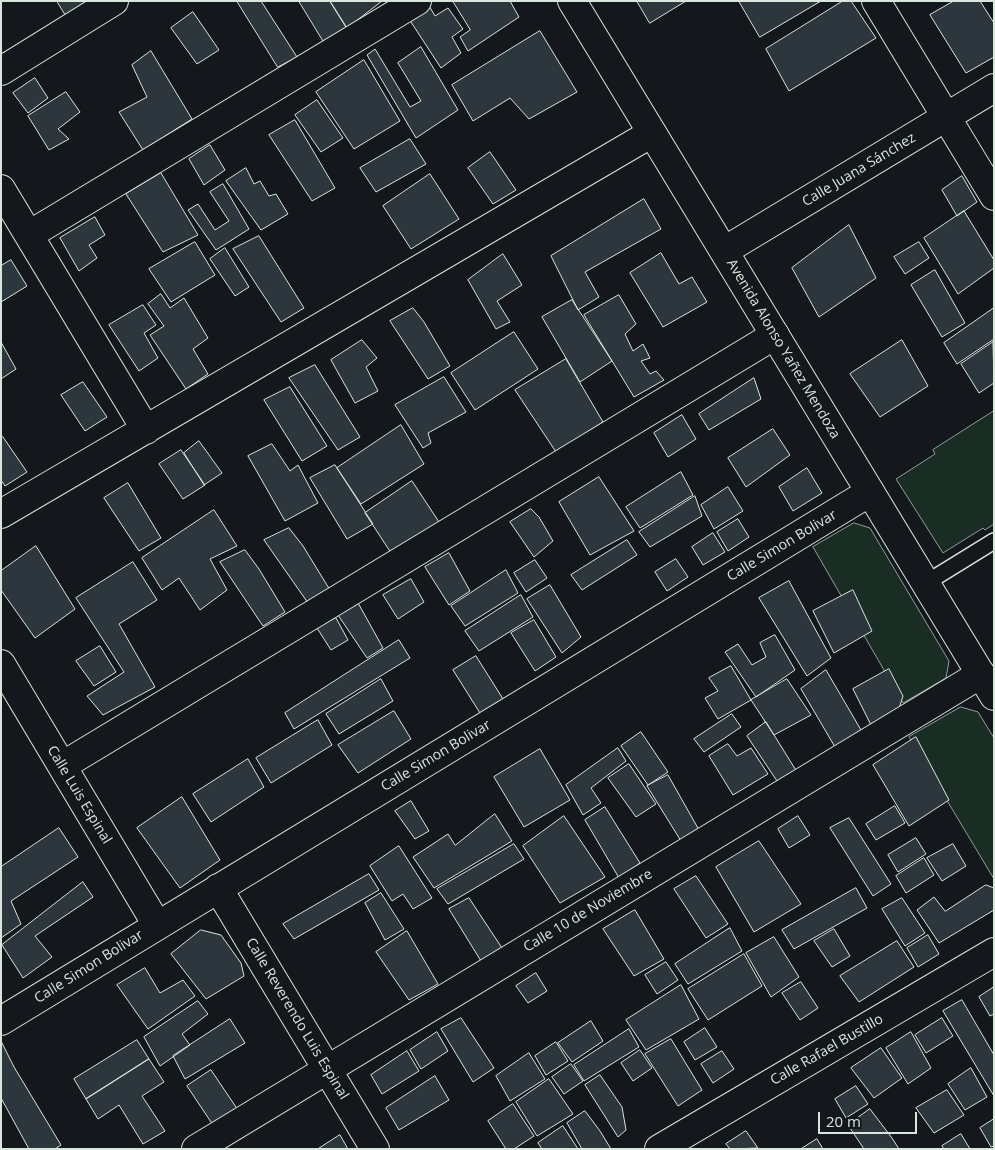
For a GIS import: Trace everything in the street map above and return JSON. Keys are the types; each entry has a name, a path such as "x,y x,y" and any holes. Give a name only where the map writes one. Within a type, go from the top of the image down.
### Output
{"street":[{"path":"1,71 114,1"},
{"path":"29,236 417,1"},
{"name":"Avenida Alonso Yañez Mendoza","path":"572,1 987,685"},
{"path":"876,1 994,196"},
{"name":"Calle Juana Sánchez","path":"724,251 994,88"},
{"path":"1,514 652,133"},
{"path":"1,190 146,430"},
{"path":"62,766 775,335"},
{"name":"Calle Simon Bolivar","path":"1,1021 870,492"},
{"name":"Calle Luis Espinal","path":"2,665 157,925"},
{"name":"Calle 10 de Noviembre","path":"196,1149 327,1069 987,685"},
{"name":"Calle Reverendo Luis Espinal","path":"218,888 375,1149"},
{"name":"Calle Rafael Bustillo","path":"659,1149 994,952"}],"lane":[{"path":"926,583 994,541"}],"green space":[{"path":"994,411 994,524 985,530 983,528 943,553 896,479 935,454 933,450"},
{"path":"854,523 870,528 949,661 946,678 903,703 813,547"},
{"path":"961,707 978,712 994,738 994,879 909,737"}],"building":[{"path":"57,1 104,1 70,22"},
{"path":"237,1 261,1 297,57 278,67"},
{"path":"299,1 330,1 347,28 324,42"},
{"path":"330,1 382,1 347,28"},
{"path":"453,1 510,1 519,17 468,51 460,37 470,30"},
{"path":"637,1 686,1 650,23"},
{"path":"739,1 821,1 760,37"},
{"path":"843,1 851,1 876,38 789,91 766,49"},
{"path":"954,1 980,1 994,23 994,57 966,73 930,15"},
{"path":"428,4 435,16 448,8 463,29 452,37 461,53 441,68 409,19"},
{"path":"193,12 219,50 197,64 171,28"},
{"path":"540,31 577,92 529,119 510,98 473,121 452,85"},
{"path":"421,47 458,110 416,138 367,55 375,49 410,107 421,101 398,63"},
{"path":"151,51 192,119 143,150 119,112 147,97 132,65"},
{"path":"364,60 400,121 354,149 316,92"},
{"path":"35,78 48,98 28,113 13,93"},
{"path":"66,92 80,112 58,129 69,139 49,150 28,116"},
{"path":"317,100 343,138 321,152 295,115"},
{"path":"295,120 335,188 312,201 269,135"},
{"path":"410,139 426,164 376,192 360,168"},
{"path":"210,145 225,170 204,185 189,159"},
{"path":"490,152 516,190 493,204 468,168"},
{"path":"246,168 254,184 260,181 269,196 276,194 288,214 261,230 226,181"},
{"path":"161,173 198,235 163,252 126,194"},
{"path":"430,174 459,219 411,249 383,206"},
{"path":"962,176 977,202 957,216 942,190"},
{"path":"223,184 249,229 216,250 188,210 198,204 215,230 229,221 210,192"},
{"path":"644,199 661,229 585,272 599,297 578,310 551,256"},
{"path":"964,211 994,260 994,268 958,294 924,238"},
{"path":"95,217 105,235 89,245 97,258 79,271 60,238"},
{"path":"849,225 876,278 819,317 792,268"},
{"path":"259,236 304,308 281,322 233,249"},
{"path":"195,242 215,275 171,302 149,269"},
{"path":"919,242 929,258 905,274 894,257"},
{"path":"225,248 249,287 235,296 210,259"},
{"path":"661,253 679,284 692,277 707,302 663,327 630,273"},
{"path":"503,254 522,285 497,301 510,322 496,329 468,280"},
{"path":"11,260 27,286 1,302 1,266"},
{"path":"935,270 965,323 942,337 911,285"},
{"path":"161,294 170,308 184,298 208,338 193,349 208,374 186,389 150,335 164,326 148,304"},
{"path":"619,295 636,324 625,334 633,351 643,344 650,358 641,361 650,374 656,371 664,380 634,397 584,315"},
{"path":"572,300 612,361 580,382 542,317"},
{"path":"143,305 156,325 144,333 158,358 139,371 109,325"},
{"path":"413,308 424,322 450,366 428,379 390,321"},
{"path":"994,308 994,339 957,364 944,343"},
{"path":"514,332 538,369 475,410 451,373"},
{"path":"362,340 377,358 366,367 378,391 355,403 331,360"},
{"path":"902,340 928,386 880,417 850,374"},
{"path":"1,342 16,369 1,379"},
{"path":"993,342 994,383 979,393 961,364"},
{"path":"566,359 603,422 556,452 515,390"},
{"path":"315,365 360,437 338,450 289,378"},
{"path":"444,377 466,412 428,433 431,443 423,448 395,405"},
{"path":"754,378 761,399 709,430 699,414"},
{"path":"83,382 107,417 85,431 61,395"},
{"path":"290,387 327,446 302,461 264,400"},
{"path":"682,415 696,439 668,457 654,433"},
{"path":"401,425 424,464 361,504 337,468"},
{"path":"773,429 790,455 746,487 728,458"},
{"path":"3,437 27,472 5,486 1,480 1,438"},
{"path":"199,441 222,473 204,485 184,453"},
{"path":"272,444 290,471 298,465 318,503 285,521 248,456"},
{"path":"181,450 205,485 183,499 159,464"},
{"path":"335,465 373,524 347,539 310,478"},
{"path":"807,468 822,493 793,511 779,487"},
{"path":"681,472 693,495 640,528 626,507"},
{"path":"599,477 634,531 590,555 559,502"},
{"path":"412,481 441,525 393,556 365,513"},
{"path":"128,483 161,538 139,551 104,498"},
{"path":"728,487 743,511 714,529 701,505"},
{"path":"695,496 702,516 650,547 639,532"},
{"path":"531,509 539,517 553,541 534,557 510,522"},
{"path":"214,510 237,546 210,559 227,590 200,610 179,578 162,590 142,558"},
{"path":"738,519 749,537 728,551 717,532"},
{"path":"289,528 303,546 330,590 308,603 264,540"},
{"path":"713,533 725,552 703,565 692,547"},
{"path":"627,540 637,555 582,590 571,575"},
{"path":"36,546 75,609 35,638 1,590 1,571"},
{"path":"245,550 285,612 263,626 220,562"},
{"path":"449,553 470,591 449,605 425,567"},
{"path":"676,559 688,577 667,591 655,572"},
{"path":"535,560 547,578 526,592 514,573"},
{"path":"133,562 157,600 119,624 155,687 103,715 87,696 124,672 76,598"},
{"path":"506,570 518,593 465,626 451,606"},
{"path":"411,579 424,602 398,619 383,595"},
{"path":"789,581 831,658 807,676 759,598"},
{"path":"550,585 581,637 562,653 527,599"},
{"path":"853,590 872,631 834,653 813,611"},
{"path":"521,595 533,617 479,651 465,631"},
{"path":"357,601 383,648 367,658 336,612"},
{"path":"336,618 348,640 331,650 317,628"},
{"path":"534,620 556,657 535,671 511,633"},
{"path":"775,635 795,670 756,697 725,652 738,644 752,665 766,657 760,643"},
{"path":"399,640 410,658 294,729 285,713"},
{"path":"100,646 116,672 94,686 76,661"},
{"path":"476,656 503,699 480,713 453,670"},
{"path":"731,666 751,700 718,719 705,698 718,691 709,678"},
{"path":"889,669 903,696 897,715 872,727 853,689"},
{"path":"826,670 861,730 835,747 801,689"},
{"path":"381,679 393,701 339,734 326,714"},
{"path":"787,679 811,715 774,735 751,700"},
{"path":"394,711 411,739 358,773 338,745"},
{"path":"732,714 741,727 704,752 694,739"},
{"path":"318,720 332,745 271,783 256,758"},
{"path":"766,722 797,772 779,784 747,736"},
{"path":"641,732 668,772 648,785 621,746"},
{"path":"916,737 949,800 909,826 873,765"},
{"path":"728,744 737,756 751,748 768,774 733,795 709,756"},
{"path":"618,748 626,761 591,788 601,803 583,815 566,785"},
{"path":"540,749 570,800 524,827 494,777"},
{"path":"248,759 264,787 211,822 193,794"},
{"path":"629,764 656,804 636,817 608,778"},
{"path":"668,775 699,830 681,841 647,786"},
{"path":"182,797 220,860 180,888 137,828"},
{"path":"411,801 429,831 415,839 395,811"},
{"path":"895,806 905,823 876,840 866,824"},
{"path":"605,807 640,863 619,878 585,820"},
{"path":"495,814 512,841 434,888 413,857 448,834 455,845"},
{"path":"564,816 605,877 560,903 523,846"},
{"path":"798,816 810,835 789,848 778,829"},
{"path":"849,818 891,884 873,896 830,828"},
{"path":"59,828 78,857 11,901 21,924 1,938 1,867"},
{"path":"916,838 926,854 898,872 888,855"},
{"path":"759,841 801,904 754,932 716,867"},
{"path":"514,844 524,859 448,904 437,889"},
{"path":"953,844 966,866 942,881 927,858"},
{"path":"399,846 432,898 413,909 403,894 392,901 370,866"},
{"path":"924,858 934,875 906,893 896,876"},
{"path":"369,874 379,890 294,939 283,924"},
{"path":"696,876 728,924 706,938 674,889"},
{"path":"83,882 93,897 35,936 52,957 23,978 2,945"},
{"path":"986,885 994,888 994,910 939,943 917,910 934,897 945,911"},
{"path":"856,888 867,908 794,949 782,930"},
{"path":"381,893 404,929 385,940 365,903"},
{"path":"469,898 502,948 481,961 449,909"},
{"path":"902,898 925,933 905,946 882,909"},
{"path":"635,910 664,959 634,976 603,929"},
{"path":"730,928 742,951 688,984 675,964"},
{"path":"834,929 850,956 832,967 814,941"},
{"path":"201,930 221,935 241,963 244,976 206,999 171,954"},
{"path":"407,931 438,984 409,1000 376,952"},
{"path":"928,935 939,954 918,967 907,948"},
{"path":"774,937 799,977 771,997 746,953"},
{"path":"897,941 914,967 859,1002 840,976"},
{"path":"744,954 762,986 708,1020 688,989"},
{"path":"666,962 678,980 657,994 645,975"},
{"path":"145,968 160,993 183,980 195,996 148,1029 117,985"},
{"path":"536,973 547,991 528,1003 516,986"},
{"path":"801,982 818,1008 800,1020 782,993"},
{"path":"681,985 699,1019 646,1050 626,1020"},
{"path":"994,987 994,1014 990,1016 979,997"},
{"path":"962,1000 994,1055 994,1096 943,1011"},
{"path":"198,1001 208,1014 182,1034 190,1045 160,1066 144,1037"},
{"path":"461,1018 494,1068 473,1082 441,1029"},
{"path":"942,1018 953,1036 926,1053 915,1035"},
{"path":"230,1019 245,1043 185,1079 173,1056"},
{"path":"591,1021 603,1041 572,1062 558,1043"},
{"path":"705,1028 717,1047 695,1060 684,1042"},
{"path":"629,1029 639,1047 584,1081 574,1065"},
{"path":"437,1032 448,1051 421,1069 410,1050"},
{"path":"911,1032 931,1068 908,1084 886,1048"},
{"path":"671,1039 702,1090 678,1106 645,1054"},
{"path":"137,1040 149,1059 86,1099 74,1079"},
{"path":"1,1041 14,1067 61,1145 55,1149 29,1149 1,1098"},
{"path":"556,1042 568,1061 546,1075 535,1056"},
{"path":"881,1048 902,1078 874,1098 851,1068"},
{"path":"640,1050 652,1068 633,1081 621,1063"},
{"path":"407,1051 419,1071 382,1094 371,1075"},
{"path":"722,1051 734,1069 713,1083 701,1064"},
{"path":"529,1053 545,1079 510,1101 496,1076"},
{"path":"149,1059 164,1082 142,1096 165,1131 143,1144 119,1105 98,1119 86,1099"},
{"path":"571,1064 583,1081 564,1094 552,1077"},
{"path":"971,1068 987,1097 965,1110 948,1084"},
{"path":"211,1070 238,1110 213,1125 187,1086"},
{"path":"600,1075 622,1107 626,1130 618,1137 585,1085"},
{"path":"435,1076 449,1100 399,1130 386,1108"},
{"path":"549,1079 573,1114 537,1136 516,1102"},
{"path":"856,1086 868,1104 846,1118 835,1099"},
{"path":"947,1090 964,1115 934,1133 916,1108"},
{"path":"513,1104 534,1136 514,1149 506,1149 488,1121"},
{"path":"870,1109 899,1149 864,1149 848,1125"},
{"path":"585,1111 611,1149 582,1149 567,1123"},
{"path":"994,1119 994,1146 991,1147 980,1128"},
{"path":"563,1126 578,1149 542,1149 538,1143"},
{"path":"746,1131 758,1148 730,1149 726,1144"},
{"path":"961,1134 970,1149 944,1149 942,1146"},
{"path":"340,1135 348,1149 318,1149"},
{"path":"817,1139 823,1149 801,1149"}]}
